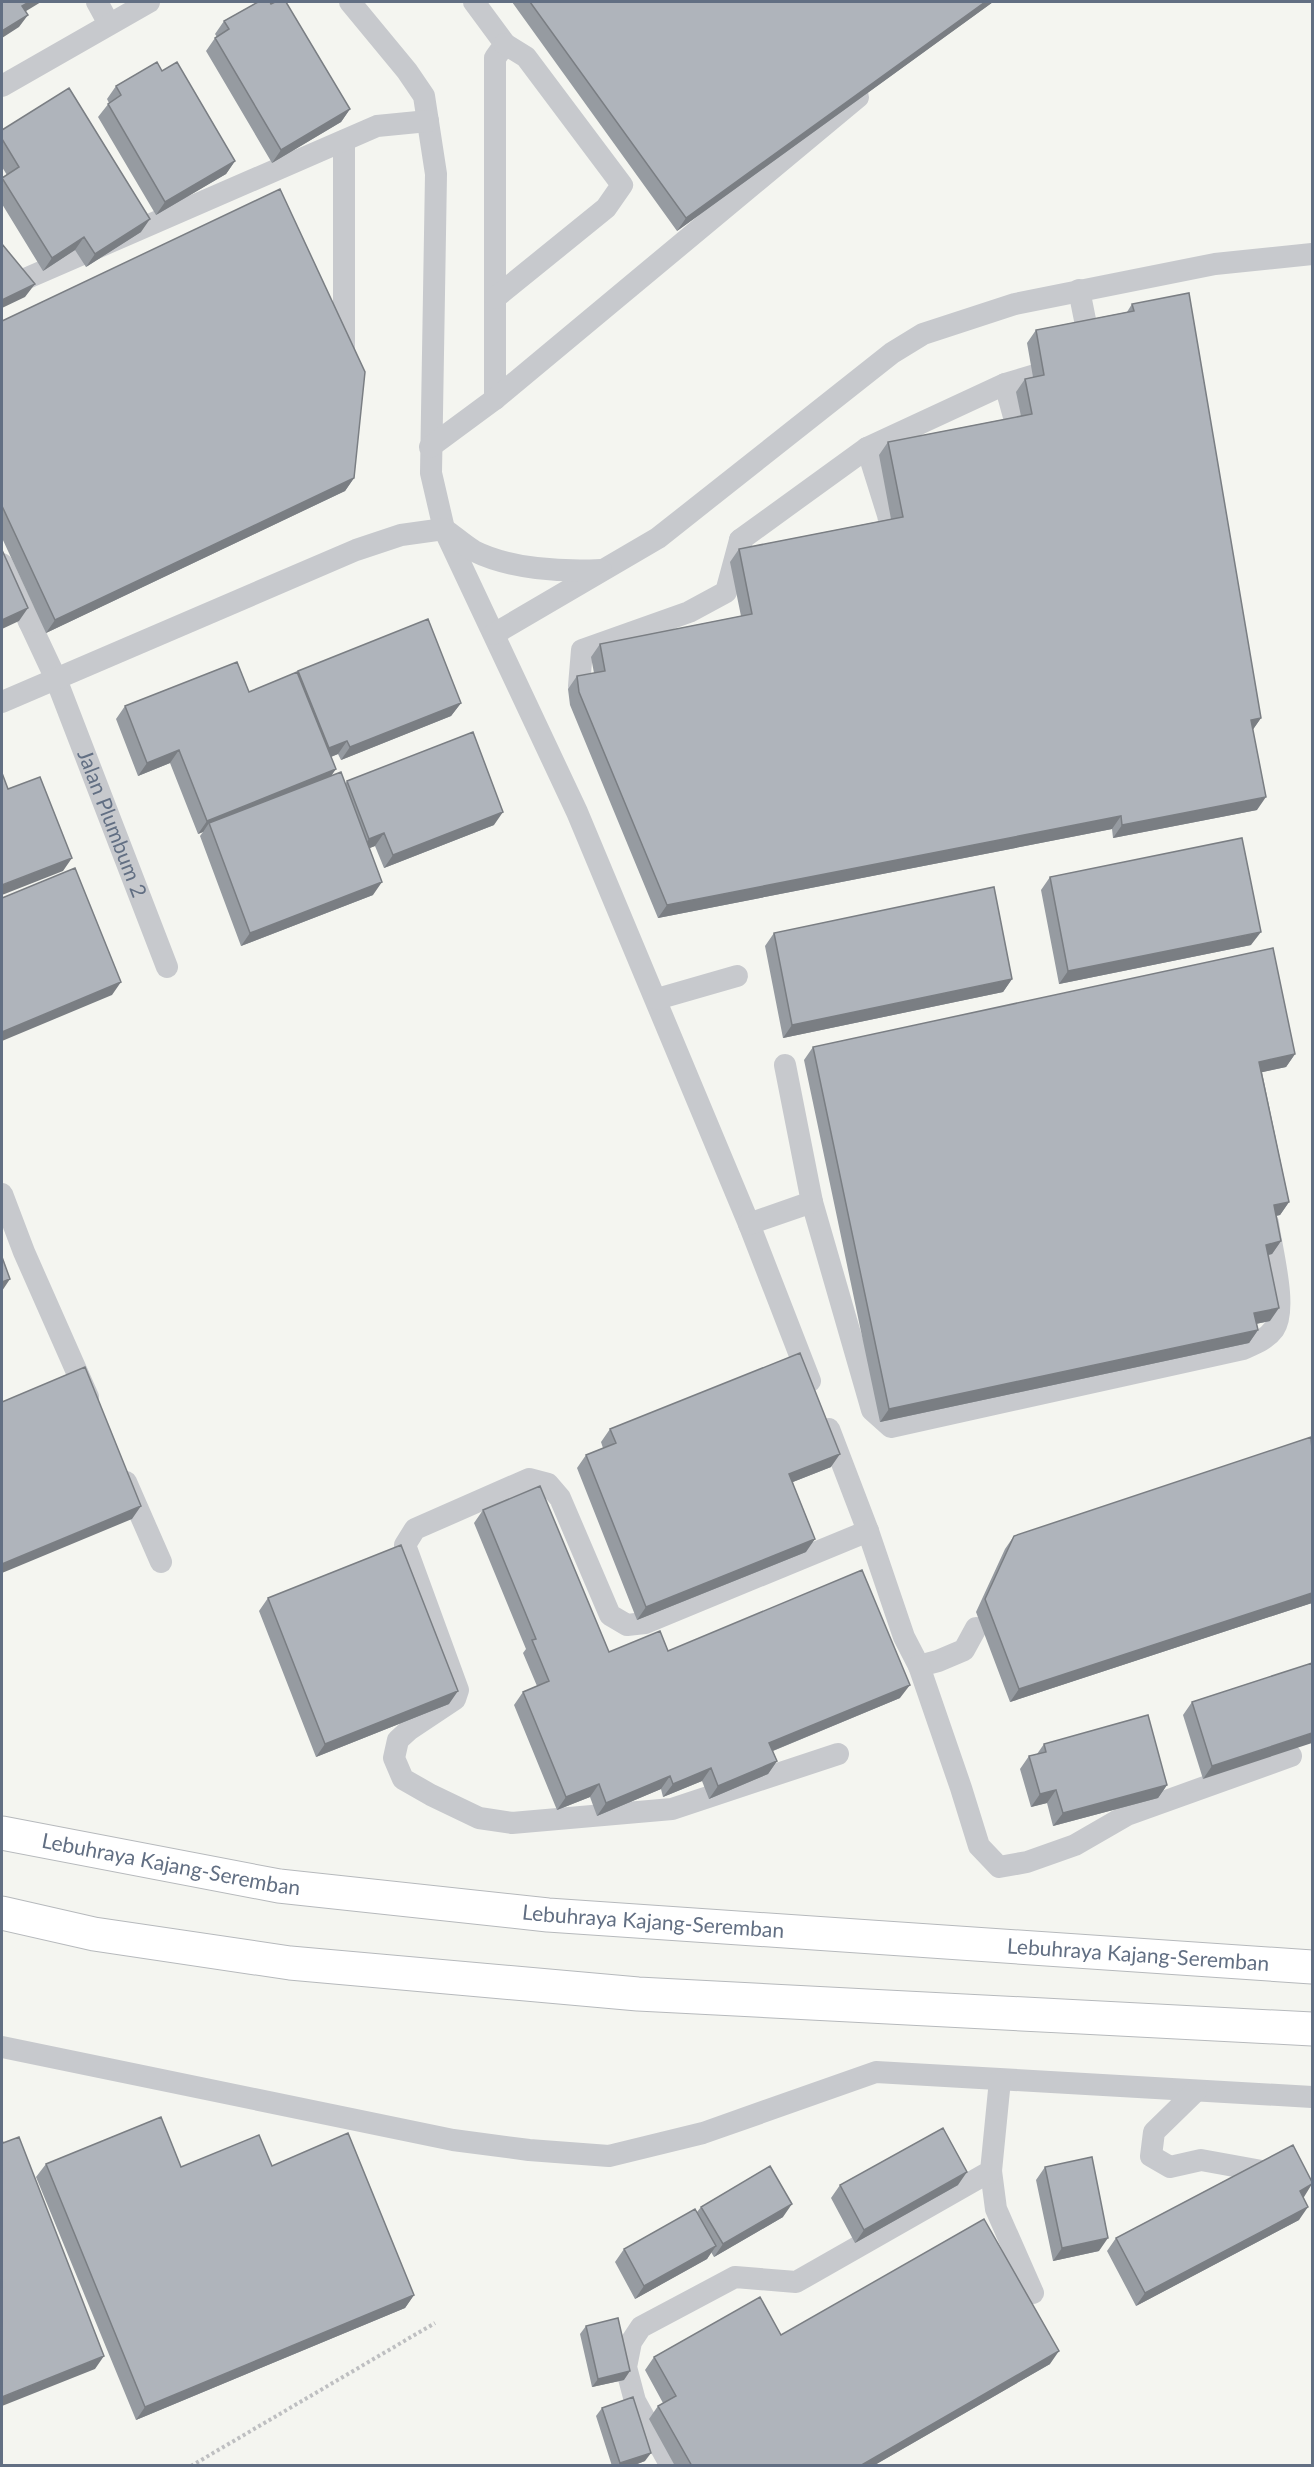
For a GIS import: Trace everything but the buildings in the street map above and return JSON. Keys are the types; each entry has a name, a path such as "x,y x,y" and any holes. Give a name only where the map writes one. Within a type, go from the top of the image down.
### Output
{"highway":[{"name":"Lebuhraya Kajang-Seremban","path":"2,1833 279,1886 548,1915 1312,1967"},
{"path":"2,1913 94,1934 313,1965 638,1994 1312,2030"}],"street":[{"path":"97,2 109,24"},
{"path":"2,86 150,2"},
{"path":"350,2 424,96 436,174 431,473 444,529 577,812 749,1224 868,1531 904,1637 919,1666 979,1846 999,1867 1028,1862 1075,1845 1127,1815 1291,1756"},
{"path":"474,2 505,44 526,57 622,185 606,208 495,298"},
{"path":"495,399 495,58 505,44"},
{"path":"430,447 495,399 874,84"},
{"path":"2,289 377,126 428,122"},
{"path":"344,141 344,376"},
{"path":"494,634 658,538 892,353 923,334 1015,304 1079,290 1215,264 1312,254"},
{"path":"592,728 579,686 582,650 689,612 726,592 740,540 867,448 1005,384 1098,359 1079,290"},
{"path":"1005,384 1027,465"},
{"path":"867,448 888,515 900,573"},
{"path":"2,702 356,550 401,535 444,529 474,550 516,564 562,572 606,570"},
{"path":"740,540 751,598"},
{"name":"Jalan Plumbum 2","path":"2,564 56,679 167,968"},
{"path":"29,622 83,597"},
{"path":"657,999 737,976"},
{"path":"784,1065 812,1202 872,1410 891,1427 1243,1349 1261,1342 1275,1329 1281,1309 1265,1207 1270,1200"},
{"path":"2,1194 24,1252 99,1420"},
{"path":"749,1224 812,1202"},
{"path":"118,1464 161,1562"},
{"path":"838,1754 672,1809 512,1823 479,1818 431,1796 403,1779 394,1758 398,1740 410,1729 444,1708 454,1699 458,1690 405,1545 415,1529 529,1479 548,1484 560,1498 610,1615 627,1625 645,1623 868,1531"},
{"path":"919,1666 964,1650 976,1628"},
{"path":"2,2047 453,2140 529,2150 609,2156 704,2133 876,2072 1312,2097"},
{"path":"1000,2080 991,2171 996,2209 1033,2293"},
{"path":"1196,2091 1154,2132 1151,2156 1170,2167 1201,2160 1284,2175"},
{"path":"670,2466 635,2401 626,2367 631,2342 641,2327 735,2277 796,2282 991,2171"}],"path":[{"path":"191,2466 435,2323"}]}
